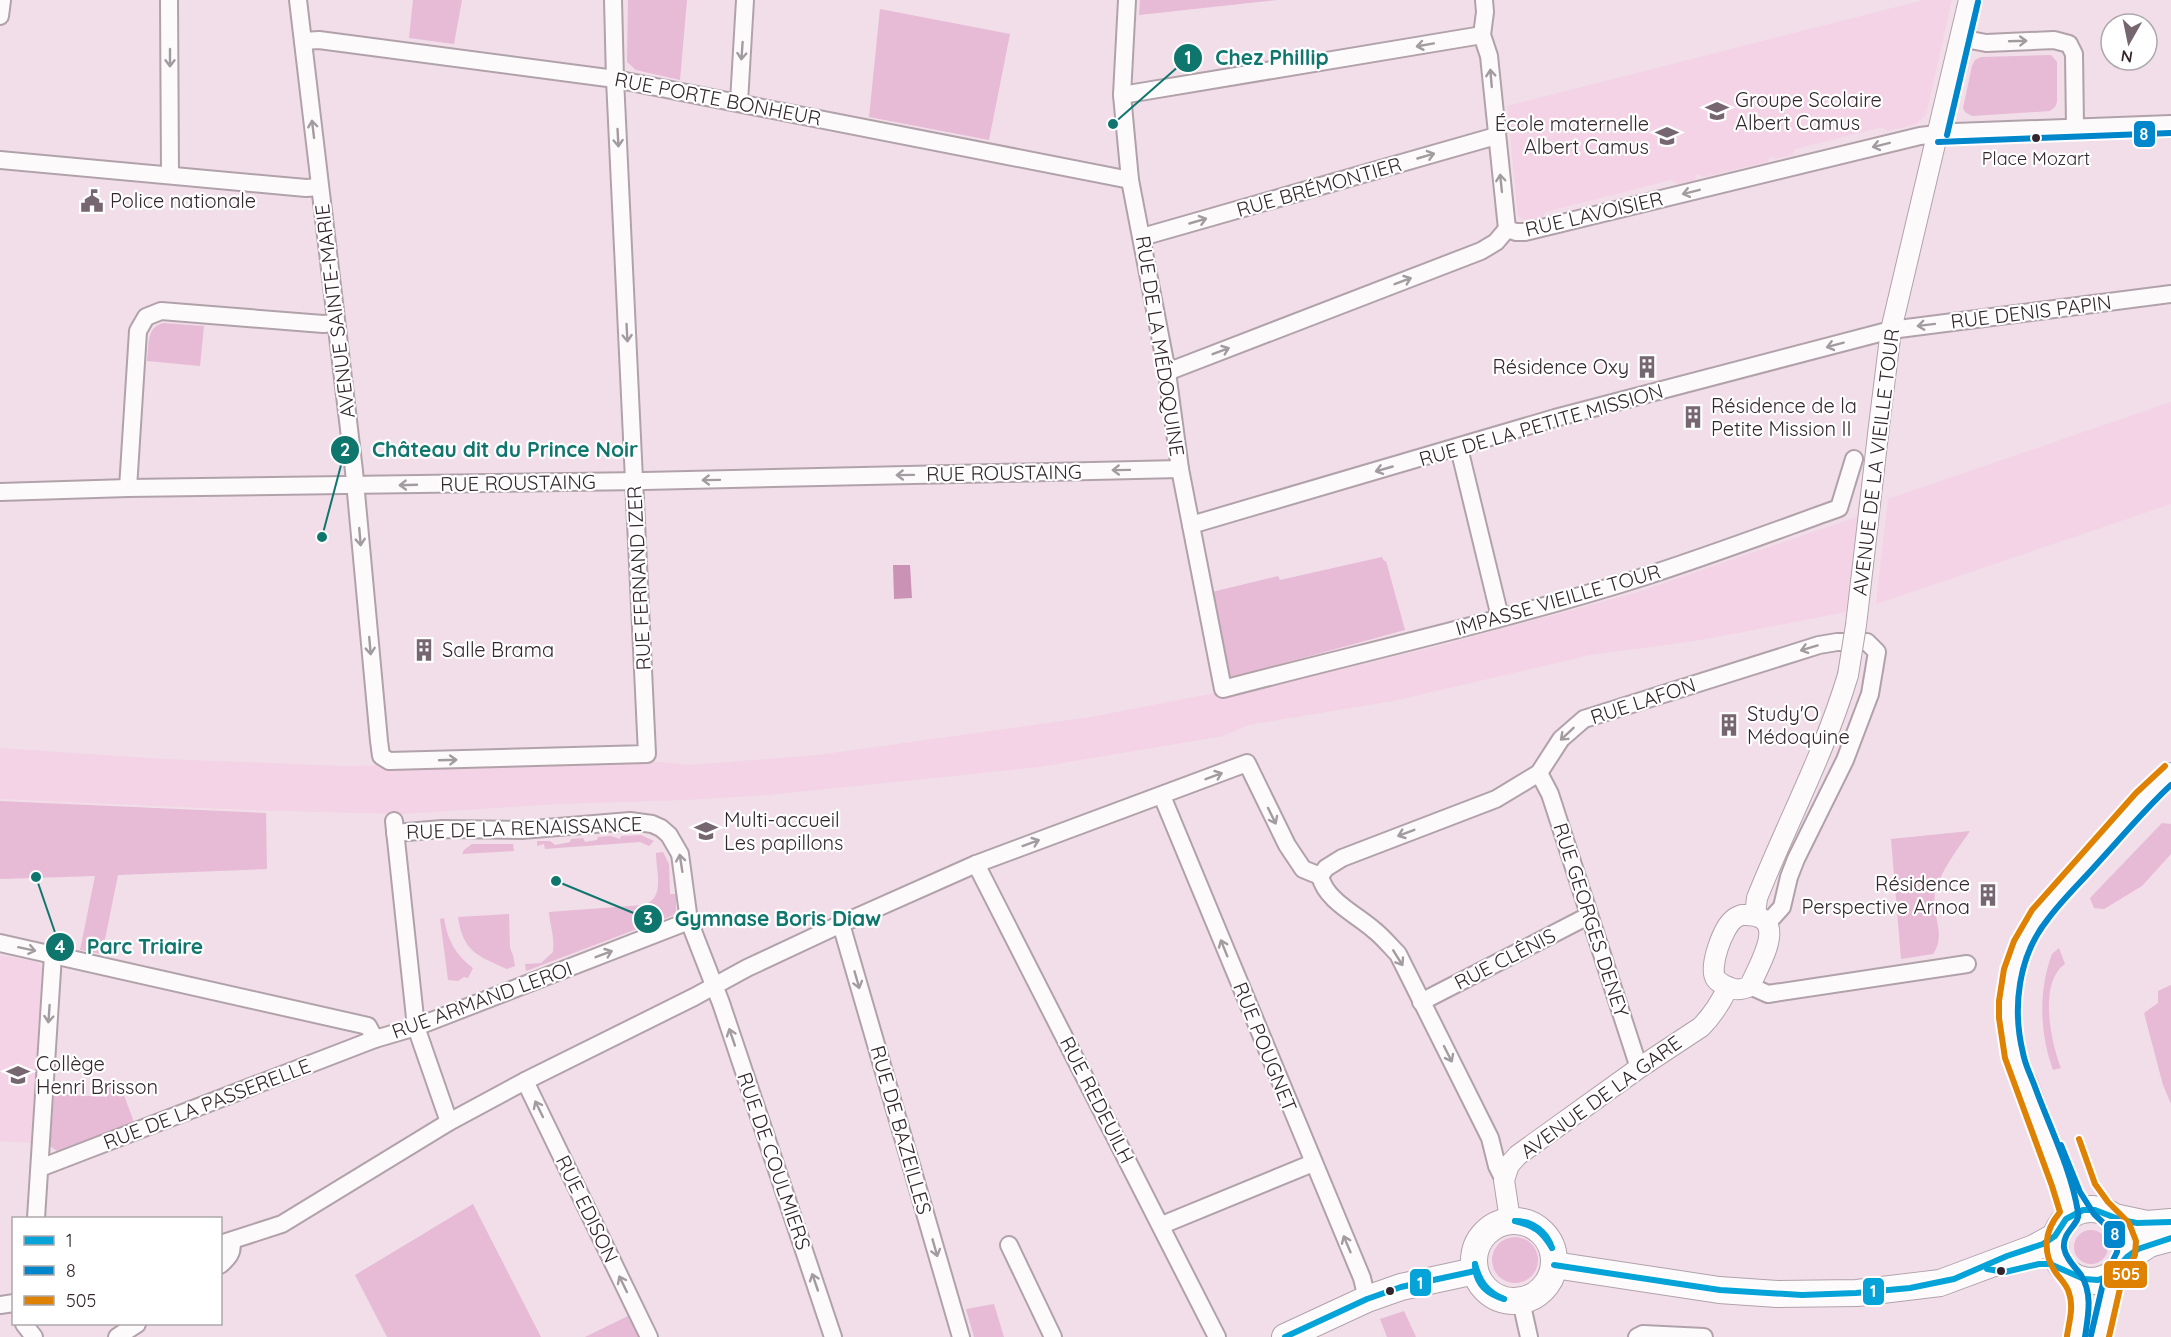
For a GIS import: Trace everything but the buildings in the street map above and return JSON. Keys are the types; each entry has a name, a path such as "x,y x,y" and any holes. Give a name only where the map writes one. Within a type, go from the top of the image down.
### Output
{"main road":[{"path":"1554,1265 1719,1290 1777,1294 1857,1293 1940,1283 1982,1269 2001,1259 2034,1248 2086,1209 2095,1209 2114,1217 2147,1224 2171,1222"},
{"path":"2114,1217 2122,1226 2126,1238 2127,1250 2120,1266"},
{"path":"1510,1220 1522,1221 1543,1232 1554,1253 1554,1265 1551,1277 1544,1288 1534,1296 1521,1301 1509,1301 1487,1292 1474,1271 1473,1257 1477,1244 1485,1232 1496,1224 1510,1220"},
{"path":"2063,1226 2055,1248 2058,1260 2068,1273"},
{"path":"1982,1269 2004,1272 2049,1264 2090,1281 2108,1276 2149,1244 2171,1238"},
{"path":"1285,1337 1367,1299 1415,1283 1474,1271"}],"street":[{"path":"0,16 2,0"},
{"path":"169,0 170,175"},
{"name":"AVENUE SAINTE-MARIE","path":"298,0 355,486 379,741 381,756 389,761"},
{"name":"RUE FERNAND IZER","path":"389,761 647,754 613,0"},
{"path":"739,102 745,0"},
{"name":"RUE DE LA MÉDOQUINE","path":"1127,0 1122,95 1130,180 1167,372 1180,469 1223,689"},
{"path":"1484,0 1482,35 1489,56 1507,229"},
{"name":"AVENUE DE LA VIEILLE TOUR","path":"1760,918 1757,898 1821,751 1848,675 1892,330 1969,0"},
{"path":"1122,95 1482,35"},
{"path":"1960,38 1986,43 2054,40 2069,44 2073,54 2075,127"},
{"name":"RUE PORTE BONHEUR","path":"303,41 330,42 615,79 1130,180"},
{"name":"RUE LAVOISIER","path":"1167,372 1481,252 1496,242 1507,229 1525,232 1938,133 2171,124"},
{"name":"RUE BRÉMONTIER","path":"1142,237 1497,136"},
{"path":"0,160 306,188 320,187"},
{"name":"RUE DENIS PAPIN","path":"1892,330 2171,294"},
{"path":"128,488 138,331 146,317 161,311 323,324 336,323"},
{"name":"RUE DE LA PETITE MISSION","path":"1191,525 1556,418 1892,330"},
{"path":"1459,448 1500,617"},
{"name":"IMPASSE VIEILLE TOUR","path":"1223,689 1500,617 1729,549 1839,508 1854,459"},
{"name":"RUE ROUSTAING","path":"0,492 128,488 635,482 1180,469"},
{"name":"RUE LAFON","path":"1320,876 1326,868 1342,858 1496,799 1539,773 1561,739 1584,719 1819,645 1837,642 1866,642 1877,652 1870,694 1845,760 1793,868 1782,907 1773,917 1760,918"},
{"path":"226,1243 282,1224 449,1122 747,968 976,864 1247,763 1287,845 1303,869 1320,876 1323,885 1333,898 1376,931 1398,954 1490,1138 1497,1166 1504,1180 1510,1220"},
{"name":"RUE GEORGES DENEY","path":"1539,773 1550,794 1639,1068"},
{"path":"2063,1226 2057,1173 2014,1056 2008,1018 2012,979 2022,945 2039,915 2143,799 2171,773"},
{"name":"RUE POUGNET","path":"1162,795 1362,1278 1367,1299"},
{"name":"RUE DE LA RENAISSANCE","path":"416,1028 394,827 522,830 630,821 652,824 669,835 680,854 689,921"},
{"name":"RUE REDEUILH","path":"976,864 1217,1337"},
{"path":"1742,915 1760,918 1770,930 1770,940 1750,986 1734,990 1717,981 1714,974 1713,963 1729,925 1742,915"},
{"name":"RUE CLÊNIS","path":"1421,1002 1588,916"},
{"path":"689,921 714,986"},
{"name":"RUE ARMAND LEROI","path":"0,944 368,1026 375,1039 416,1028 689,921"},
{"name":"RUE DE BAZEILLES","path":"841,924 961,1337"},
{"path":"36,1217 53,955"},
{"path":"1750,986 1768,994 1967,964"},
{"name":"RUE DE COULMIERS","path":"714,986 833,1337"},
{"name":"AVENUE DE LA GARE","path":"1504,1180 1509,1165 1518,1155 1639,1068 1701,1027 1712,1016 1728,987"},
{"path":"416,1028 449,1122"},
{"name":"RUE DE LA PASSERELLE","path":"40,1168 375,1039"},
{"name":"RUE EDISON","path":"525,1081 649,1337"},
{"path":"1162,1226 1313,1163"},
{"path":"222,1263 229,1257 232,1247 226,1243"},
{"path":"1009,1245 1053,1337"},
{"path":"2100,1337 2120,1266"},
{"path":"2068,1273 2078,1293 2080,1304 2076,1337"},
{"path":"1521,1301 1529,1337"},
{"path":"117,1337 134,1325"},
{"path":"1637,1337 1643,1334 1704,1337"}],"shaded area":[{"path":"413,0 462,0 454,44 409,38"},
{"path":"628,0 687,0 680,80 636,70 627,62"},
{"path":"1140,0 1277,0 1139,15"},
{"name":"Groupe Scolaire Albert Camus","path":"1924,0 1952,0 1926,115 1916,124 1888,131 1882,127 1795,149 1792,155 1775,159 1770,156 1767,162 1703,177 1697,174 1695,180 1678,184 1671,180 1545,212 1542,218 1527,222 1518,216 1507,106"},
{"path":"880,9 1010,34 989,140 869,117"},
{"name":"Place Mozart","path":"2051,55 2057,62 2057,102 2050,111 1972,116 1965,112 1963,108 1975,60 1981,57"},
{"path":"163,323 204,326 200,366 147,361 151,333"},
{"path":"2171,402 2171,504 1876,604 1888,499"},
{"path":"1857,517 1846,612 1701,640 1591,655 1393,701 1248,725 1223,736 1039,767 768,795 556,804 403,814 0,799 0,748 163,759 344,766 661,762 690,765 818,755 1091,717 1210,694 1284,683 1442,645 1635,593"},
{"path":"1382,557 1386,561 1405,630 1230,678 1212,592 1278,576 1280,580"},
{"path":"893,565 910,565 912,598 894,599"},
{"path":"0,801 266,813 267,869 118,875 102,954 80,950 95,876 0,879"},
{"path":"2162,823 2171,824 2171,854 2142,886 2104,909 2094,908 2090,898"},
{"path":"1970,831 1945,868 1935,893 1934,901 1939,932 1937,947 1933,954 1901,959 1891,839"},
{"path":"641,835 654,841 649,846 640,842 545,849 544,844 537,846 537,841 550,841 555,845 570,842 571,839 583,838 585,842 597,840 598,837 611,836 620,839 621,836"},
{"path":"472,844 513,844 514,851 462,854"},
{"path":"663,852 669,864 670,894 676,894 674,915 526,971 525,964 541,963 553,952 549,912 643,905 650,902 655,897 658,884 656,853"},
{"path":"509,914 510,948 515,966 507,969 480,956 468,945 460,929 458,917"},
{"path":"444,918 453,946 473,968 468,978 464,977 458,981 448,980 440,919"},
{"path":"2059,948 2065,964 2057,973 2052,984 2049,1013 2061,1068 2053,1070 2045,1042 2042,1012 2047,968 2052,954"},
{"name":"Collège Henri Brisson","path":"0,955 38,962 42,969 31,1143 0,1141"},
{"path":"2171,985 2171,1104 2163,1085 2144,1013 2158,1003 2158,991"},
{"path":"2036,1074 2073,1173 2067,1175 2031,1076"},
{"path":"108,1081 119,1082 134,1122 57,1151 50,1146 54,1094 107,1097"},
{"path":"473,1204 541,1337 387,1337 355,1275"},
{"path":"2091,1230 2103,1235 2108,1247 2103,1259 2091,1264 2079,1259 2074,1247 2079,1235"},
{"path":"1515,1237 1531,1244 1538,1260 1531,1276 1515,1283 1499,1276 1492,1260 1499,1244"},
{"path":"994,1304 1004,1337 974,1337 966,1309"},
{"path":"1404,1311 1416,1337 1387,1337 1380,1319"},
{"path":"628,1316 638,1337 585,1337"}],"transit line":[{"name":"8","path":"1947,135 1978,2"},
{"name":"8","path":"1938,142 2171,133"},
{"name":"505","path":"2067,1336 2071,1314 2070,1298 2067,1287 2051,1265 2047,1250 2048,1234 2060,1212 2005,1058 1999,1018 2004,969 2014,941 2032,910 2136,793 2165,766"},
{"name":"8","path":"2085,1337 2089,1305 2087,1290 2085,1282 2064,1248 2064,1242 2077,1220 2078,1212 2065,1164 2024,1057 2018,1018 2020,983 2030,949 2048,919 2151,804 2171,785"},
{"name":"505","path":"2079,1139 2095,1184 2108,1202 2129,1223 2136,1241 2135,1255 2121,1284 2109,1337"},
{"name":"8","path":"2061,1145 2080,1192 2094,1214 2114,1233 2118,1243 2117,1252 2104,1279 2091,1335"},
{"name":"1","path":"1554,1265 1720,1290 1802,1295 1856,1293 1910,1288 1954,1279 2007,1256 2043,1244 2055,1236 2066,1219 2083,1210 2095,1210 2121,1220 2137,1223 2171,1222"},
{"name":"1","path":"1515,1221 1537,1230 1552,1248"},
{"name":"1","path":"1515,1221 1528,1223 1538,1228 1547,1237 1552,1248"},
{"name":"1","path":"1987,1269 2005,1272 2039,1264 2050,1264 2084,1279 2098,1280 2111,1275 2127,1257 2138,1249 2171,1238"},
{"name":"1","path":"1475,1264 1485,1286 1504,1299"},
{"name":"1","path":"1475,1264 1477,1277 1483,1287 1504,1299"},
{"name":"1","path":"1285,1337 1367,1299 1401,1287 1475,1271"}],"place":[{"name":"Groupe Scolaire Albert Camus","path":"1717,111"},
{"name":"Chez Phillip","path":"1113,124"},
{"name":"École maternelle Albert Camus","path":"1667,136"},
{"name":"Place Mozart","path":"2036,138"},
{"name":"Police nationale","path":"92,201"},
{"name":"Résidence Oxy","path":"1647,367"},
{"name":"Résidence de la Petite Mission II","path":"1693,417"},
{"name":"Château dit du Prince Noir","path":"322,537"},
{"name":"Salle Brama","path":"424,650"},
{"name":"Study'O Médoquine","path":"1729,725"},
{"name":"Multi-accueil Les papillons","path":"706,831"},
{"name":"Parc Triaire","path":"36,877"},
{"name":"Gymnase Boris Diaw","path":"556,881"},
{"name":"Résidence Perspective Arnoa","path":"1988,895"},
{"name":"Collège Henri Brisson","path":"18,1075"}]}
